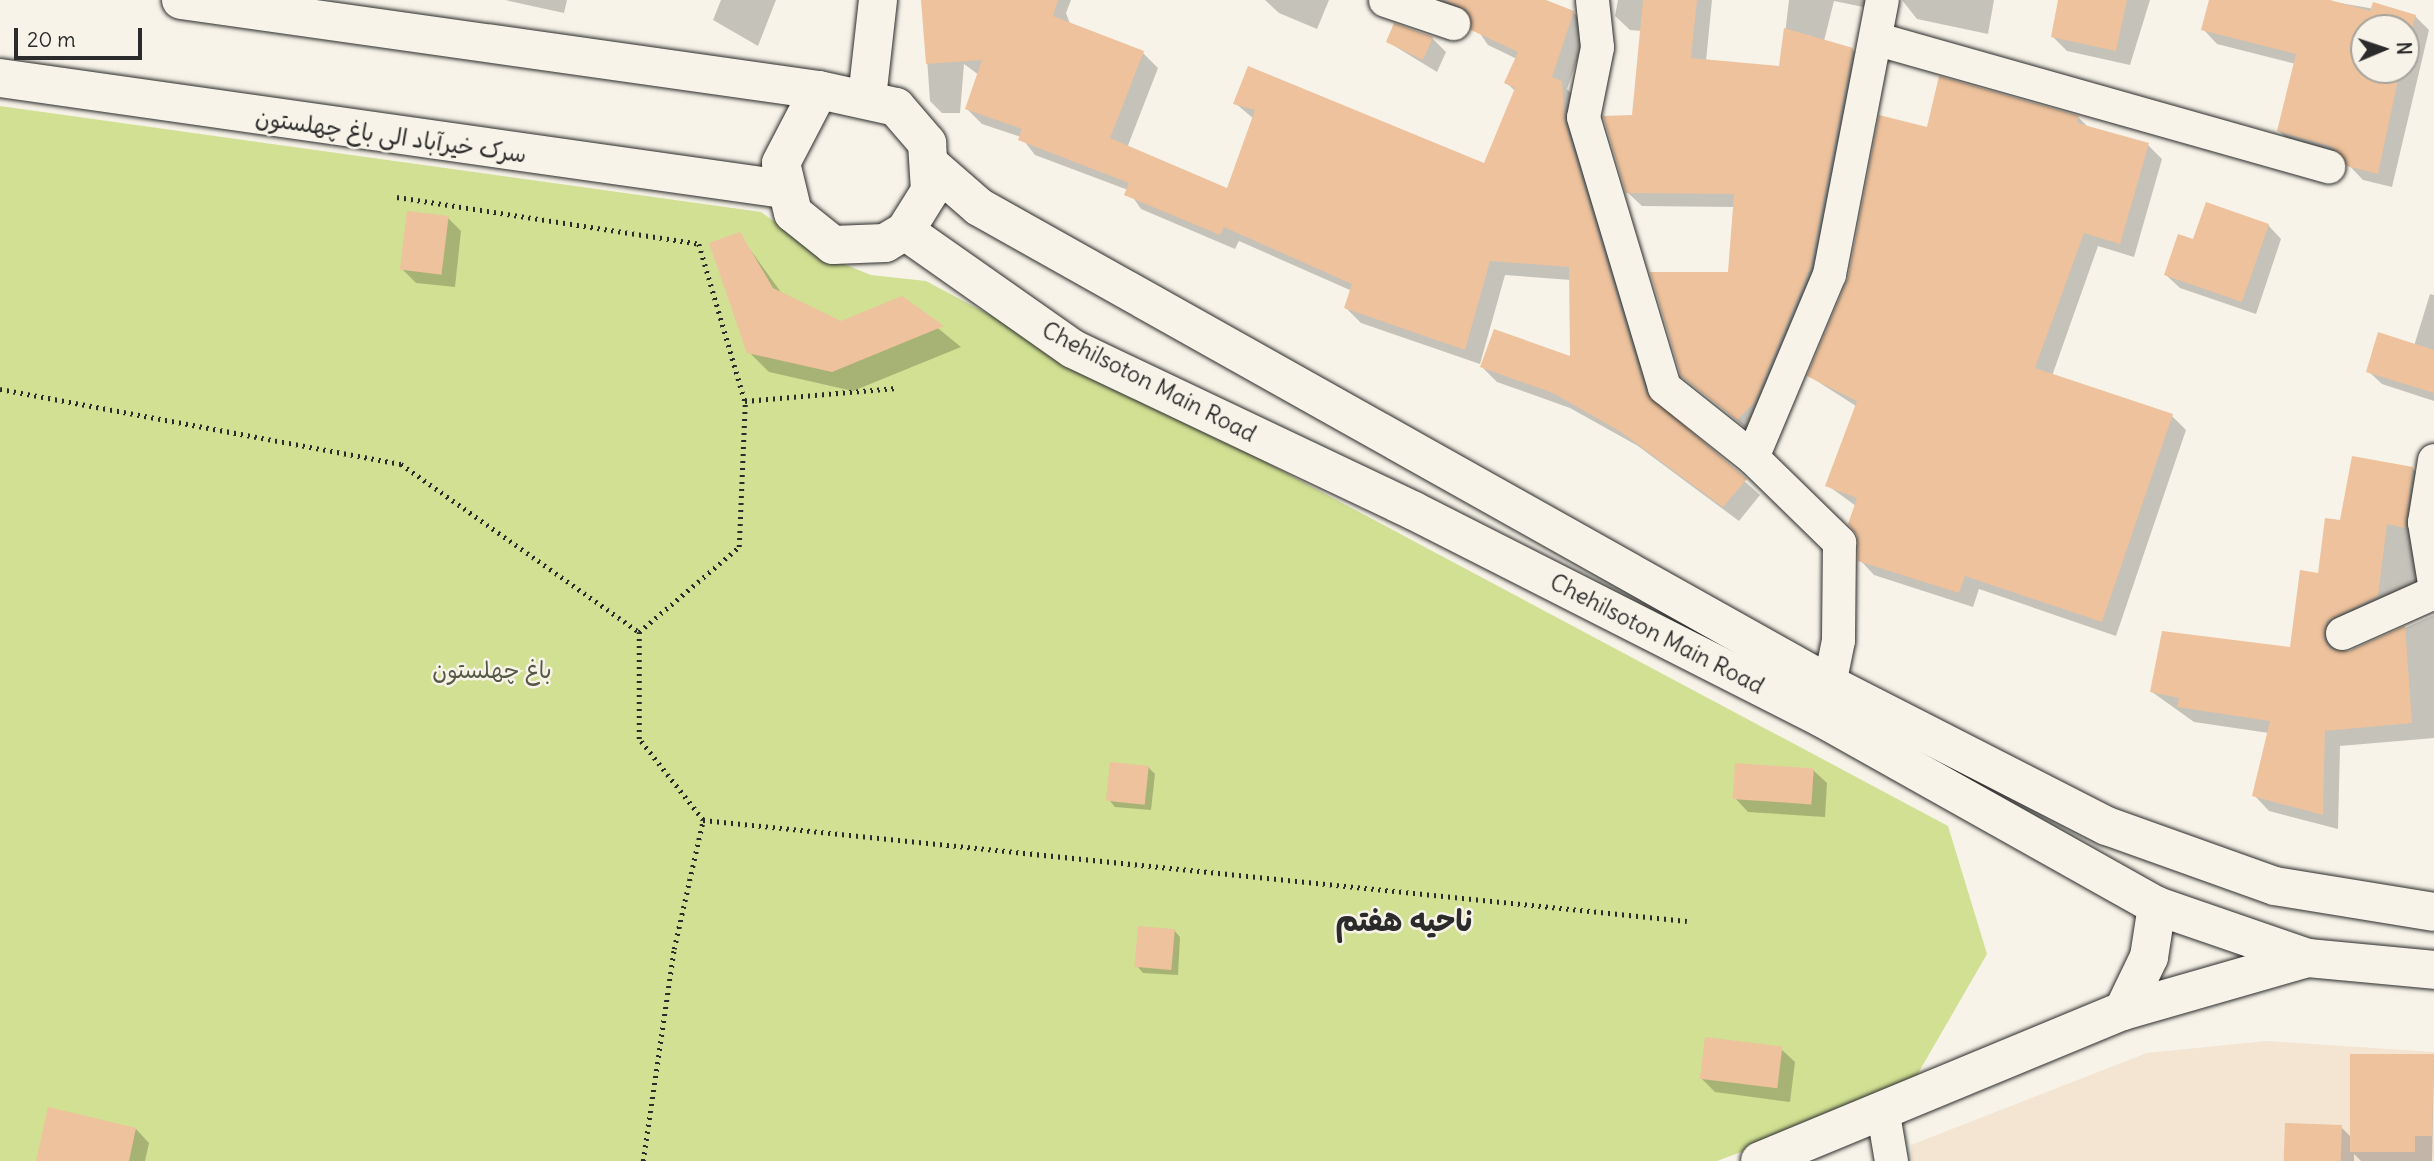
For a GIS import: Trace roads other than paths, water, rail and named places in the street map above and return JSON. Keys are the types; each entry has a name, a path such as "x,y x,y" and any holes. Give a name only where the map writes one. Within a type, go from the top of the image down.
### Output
{"main road":[{"path":"181,0 819,90 867,98 896,107 914,123 932,166 930,191 905,231 859,249 833,245 793,214 783,189 789,138 819,90"},
{"path":"867,98 878,0"},
{"name":"سرک خیرآباد الی باغ چهلستون","path":"0,78 783,189"},
{"name":"Chehilsoton Main Road","path":"932,166 979,207 1826,701 2157,905 2308,958 2434,970"},
{"name":"Chehilsoton Main Road","path":"905,231 1073,349 1414,511 1826,701 2107,826 2275,886 2434,912"},
{"path":"2123,1011 2149,957 2157,905"},
{"path":"1760,1161 1883,1114 2123,1011 2308,958"}],"street":[{"path":"1385,0 1453,23"},
{"path":"1592,0 1597,47 1583,117 1664,387 1752,457 1839,541 1838,640 1826,701"},
{"path":"1752,457 1829,274 1878,39 1882,0"},
{"path":"1878,39 2328,166"},
{"path":"2434,460 2424,522 2434,583"},
{"path":"2342,633 2434,592"},
{"path":"1883,1114 1891,1161"}],"district":[{"name":"ناحیه هفتم","path":"1404,920"}],"park label":[{"name":"باغ چهلستون","path":"492,670"}]}
